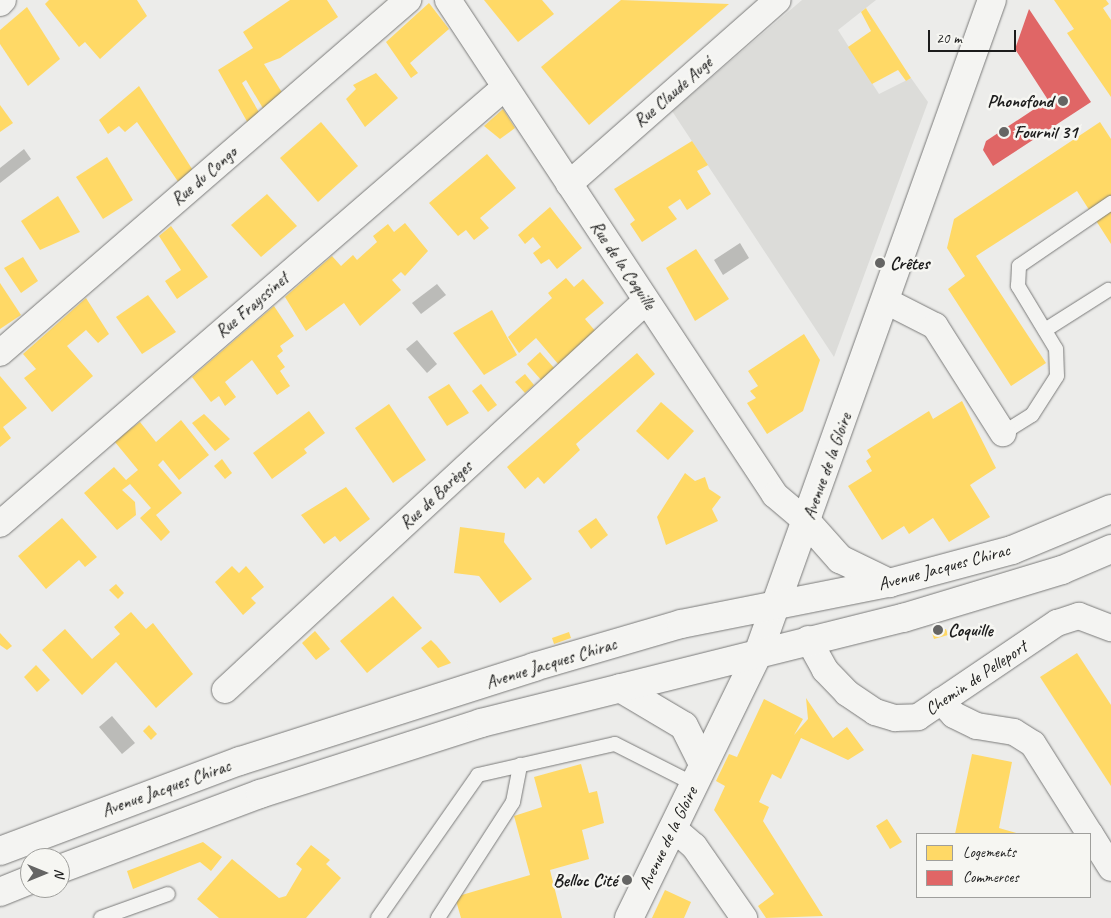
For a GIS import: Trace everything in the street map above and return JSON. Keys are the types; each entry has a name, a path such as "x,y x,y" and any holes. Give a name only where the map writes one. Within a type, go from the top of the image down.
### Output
{"main road":[{"name":"Avenue de la Gloire","path":"628,918 759,651 777,606 992,0"},
{"name":"Avenue Jacques Chirac","path":"0,851 240,761 524,670 682,624 890,583 1012,550 1111,509"},
{"path":"807,522 840,559 890,583"},
{"name":"Avenue Jacques Chirac","path":"70,865 371,757 481,723 759,651 966,601 1062,570 1111,549"},
{"path":"620,688 684,726 698,774"},
{"path":"0,892 20,884"}],"street":[{"path":"0,3 3,0"},
{"name":"Rue du Congo","path":"0,353 408,0"},
{"name":"Rue de la Coquille","path":"448,0 775,495 807,522"},
{"name":"Rue Claude Augé","path":"569,184 778,0"},
{"name":"Rue Frayssinet","path":"0,524 505,87"},
{"path":"886,300 935,326 1003,433"},
{"name":"Rue de Barèges","path":"226,690 646,301"},
{"name":"Chemin de Pelleport","path":"808,639 825,670 875,712 895,718 918,717 1057,623 1079,616 1111,628"},
{"path":"941,701 954,715 977,726 1014,732 1033,744 1089,833"},
{"path":"673,828 694,846 744,918"},
{"path":"1091,836 1111,868"}],"lane":[{"path":"1003,433 1032,415 1057,376 1056,349 1018,286 1019,266 1111,203"},
{"path":"1045,330 1108,290"},
{"path":"378,918 478,775 615,744 698,774"},
{"path":"438,918 513,802 520,765"},
{"path":"101,918 168,894"}],"shaded area":[{"path":"802,0 876,0 838,30 879,94 911,78 928,102 834,357 672,111"},
{"path":"24,149 31,159 0,183 0,168"},
{"path":"740,243 749,258 723,275 714,260"},
{"path":"437,284 446,295 421,314 412,303"},
{"path":"417,340 437,364 427,373 406,349"},
{"path":"112,716 135,743 122,754 99,727"}],"building: Logements":[{"path":"49,0 137,0 147,16 100,59 85,42 79,47 45,4"},
{"path":"290,0 327,0 338,17 280,58 264,64 283,94 264,110 246,80 242,83 260,114 249,125 218,70 253,48 243,32"},
{"path":"484,0 542,0 554,14 518,42"},
{"path":"621,0 729,4 589,125 541,67"},
{"path":"1054,0 1106,0 1109,4 1103,8 1111,20 1111,97 1067,33 1074,29"},
{"path":"429,3 449,29 410,63 418,73 411,78 386,42"},
{"path":"27,7 60,59 28,86 0,44 0,30"},
{"path":"866,8 911,78 906,81 898,70 872,84 848,47 871,31 861,12"},
{"path":"376,73 398,98 365,127 346,99 356,89 353,85"},
{"path":"139,86 194,172 179,183 137,122 125,132 119,126 108,134 99,120"},
{"path":"0,105 13,123 0,132"},
{"path":"503,109 515,128 500,139 484,126"},
{"path":"321,122 358,166 318,202 280,158"},
{"path":"1100,122 1111,139 1111,244 1077,191 976,256 1046,363 1011,386 948,289 965,276 947,248 954,219"},
{"path":"692,141 708,165 697,171 711,194 687,210 680,199 668,207 677,219 642,242 630,224 635,220 614,189"},
{"path":"487,154 516,188 480,218 489,228 474,240 466,230 458,236 429,203"},
{"path":"107,157 133,200 103,219 76,177"},
{"path":"267,194 297,226 261,257 231,225"},
{"path":"58,196 80,232 40,250 21,221"},
{"path":"550,207 582,248 557,269 549,259 541,264 533,253 541,247 533,237 525,244 518,235"},
{"path":"405,223 428,251 405,276 401,272 392,280 401,290 360,326 344,303 306,331 285,297 332,256 341,266 353,255 357,260 377,242 373,236 388,224 394,232"},
{"path":"171,226 208,277 177,299 165,281 181,270 159,236"},
{"path":"696,249 729,299 695,321 666,268"},
{"path":"23,257 38,281 21,293 4,268"},
{"path":"566,278 574,287 583,279 604,303 585,319 597,333 559,365 536,338 519,353 508,337 552,298 548,293"},
{"path":"0,283 21,315 0,329"},
{"path":"148,295 176,332 142,354 116,317"},
{"path":"86,298 109,334 98,343 86,330 67,346 93,376 52,412 24,378 36,369 23,354"},
{"path":"274,306 294,336 280,346 283,351 277,356 285,367 280,371 290,386 277,395 252,360 225,382 236,397 225,406 219,396 211,402 192,377"},
{"path":"492,310 517,355 484,375 453,333"},
{"path":"804,334 820,360 803,411 767,434 747,403 756,398 750,391 758,386 748,371"},
{"path":"540,352 555,369 542,381 527,364"},
{"path":"637,353 655,374 576,444 580,450 544,484 538,477 525,489 507,467"},
{"path":"525,374 534,385 525,393 515,382"},
{"path":"0,376 27,408 3,427 11,438 0,447"},
{"path":"449,384 469,413 447,426 428,397"},
{"path":"481,384 497,405 488,412 472,391"},
{"path":"962,401 996,468 970,485 990,517 949,542 933,518 909,534 904,526 882,540 848,486 872,471 866,461 871,457 867,450 929,411 933,419"},
{"path":"661,402 694,431 668,460 636,431"},
{"path":"389,404 426,460 393,483 355,428"},
{"path":"309,411 325,433 304,449 307,453 272,479 253,453"},
{"path":"204,414 230,439 215,451 192,423"},
{"path":"181,420 209,455 179,480 163,460 158,465 182,493 156,515 170,532 161,541 140,518 151,508 130,484 122,490 135,502 136,515 117,530 84,493 114,467 126,480 138,470 115,442 129,430 140,422 156,442"},
{"path":"222,459 232,473 225,479 214,466"},
{"path":"685,473 695,481 705,477 709,489 721,497 712,509 718,521 666,545 657,517"},
{"path":"346,487 370,519 340,542 335,536 324,544 301,515"},
{"path":"62,518 97,557 85,567 79,560 46,589 18,556"},
{"path":"596,518 608,535 591,549 578,531"},
{"path":"460,527 505,533 504,542 532,579 500,603 479,576 454,573"},
{"path":"232,566 239,573 246,566 264,587 251,598 256,603 243,615 215,582"},
{"path":"116,584 124,593 118,599 109,590"},
{"path":"393,596 422,628 367,673 340,641"},
{"path":"131,612 146,629 153,623 193,674 156,708 116,662 82,695 42,650 65,629 92,659 120,634 114,627"},
{"path":"946,629 948,635 934,639 932,633"},
{"path":"315,631 330,649 316,660 302,643"},
{"path":"569,632 571,638 554,644 552,638"},
{"path":"0,633 12,646 7,650 0,645"},
{"path":"431,640 451,663 438,668 421,648"},
{"path":"1077,653 1111,705 1111,786 1040,677"},
{"path":"36,665 50,680 37,692 24,677"},
{"path":"806,698 833,738 847,727 864,750 848,760 801,738 781,779 772,774 759,802 769,807 763,821 823,916 766,918 758,906 774,894 714,810 725,786 716,781 729,754 737,757 764,699 803,719 794,735 808,719"},
{"path":"149,725 157,734 151,740 143,731"},
{"path":"972,754 1012,762 999,828 1016,833 955,833"},
{"path":"581,764 589,793 597,791 604,823 582,830 589,859 550,870 562,918 461,918 455,897 530,875 514,816 542,807 534,777"},
{"path":"887,819 902,842 890,849 876,826"},
{"path":"203,842 222,857 211,871 200,862 133,889 127,871"},
{"path":"311,845 330,860 326,864 341,878 306,918 219,918 197,899 232,859 279,898 286,896 302,869 296,864"},
{"path":"665,890 691,902 684,918 652,918"}],"building: Commerces":[{"path":"1029,9 1091,102 993,166 983,150 986,141 1048,100 1015,49"}],"place":[{"name":"Phonofond","path":"1063,101"},
{"name":"Fournil 31","path":"1004,132"},
{"name":"Crêtes","path":"880,263"},
{"name":"Coquille","path":"938,630"},
{"name":"Belloc Cité","path":"627,880"}]}
